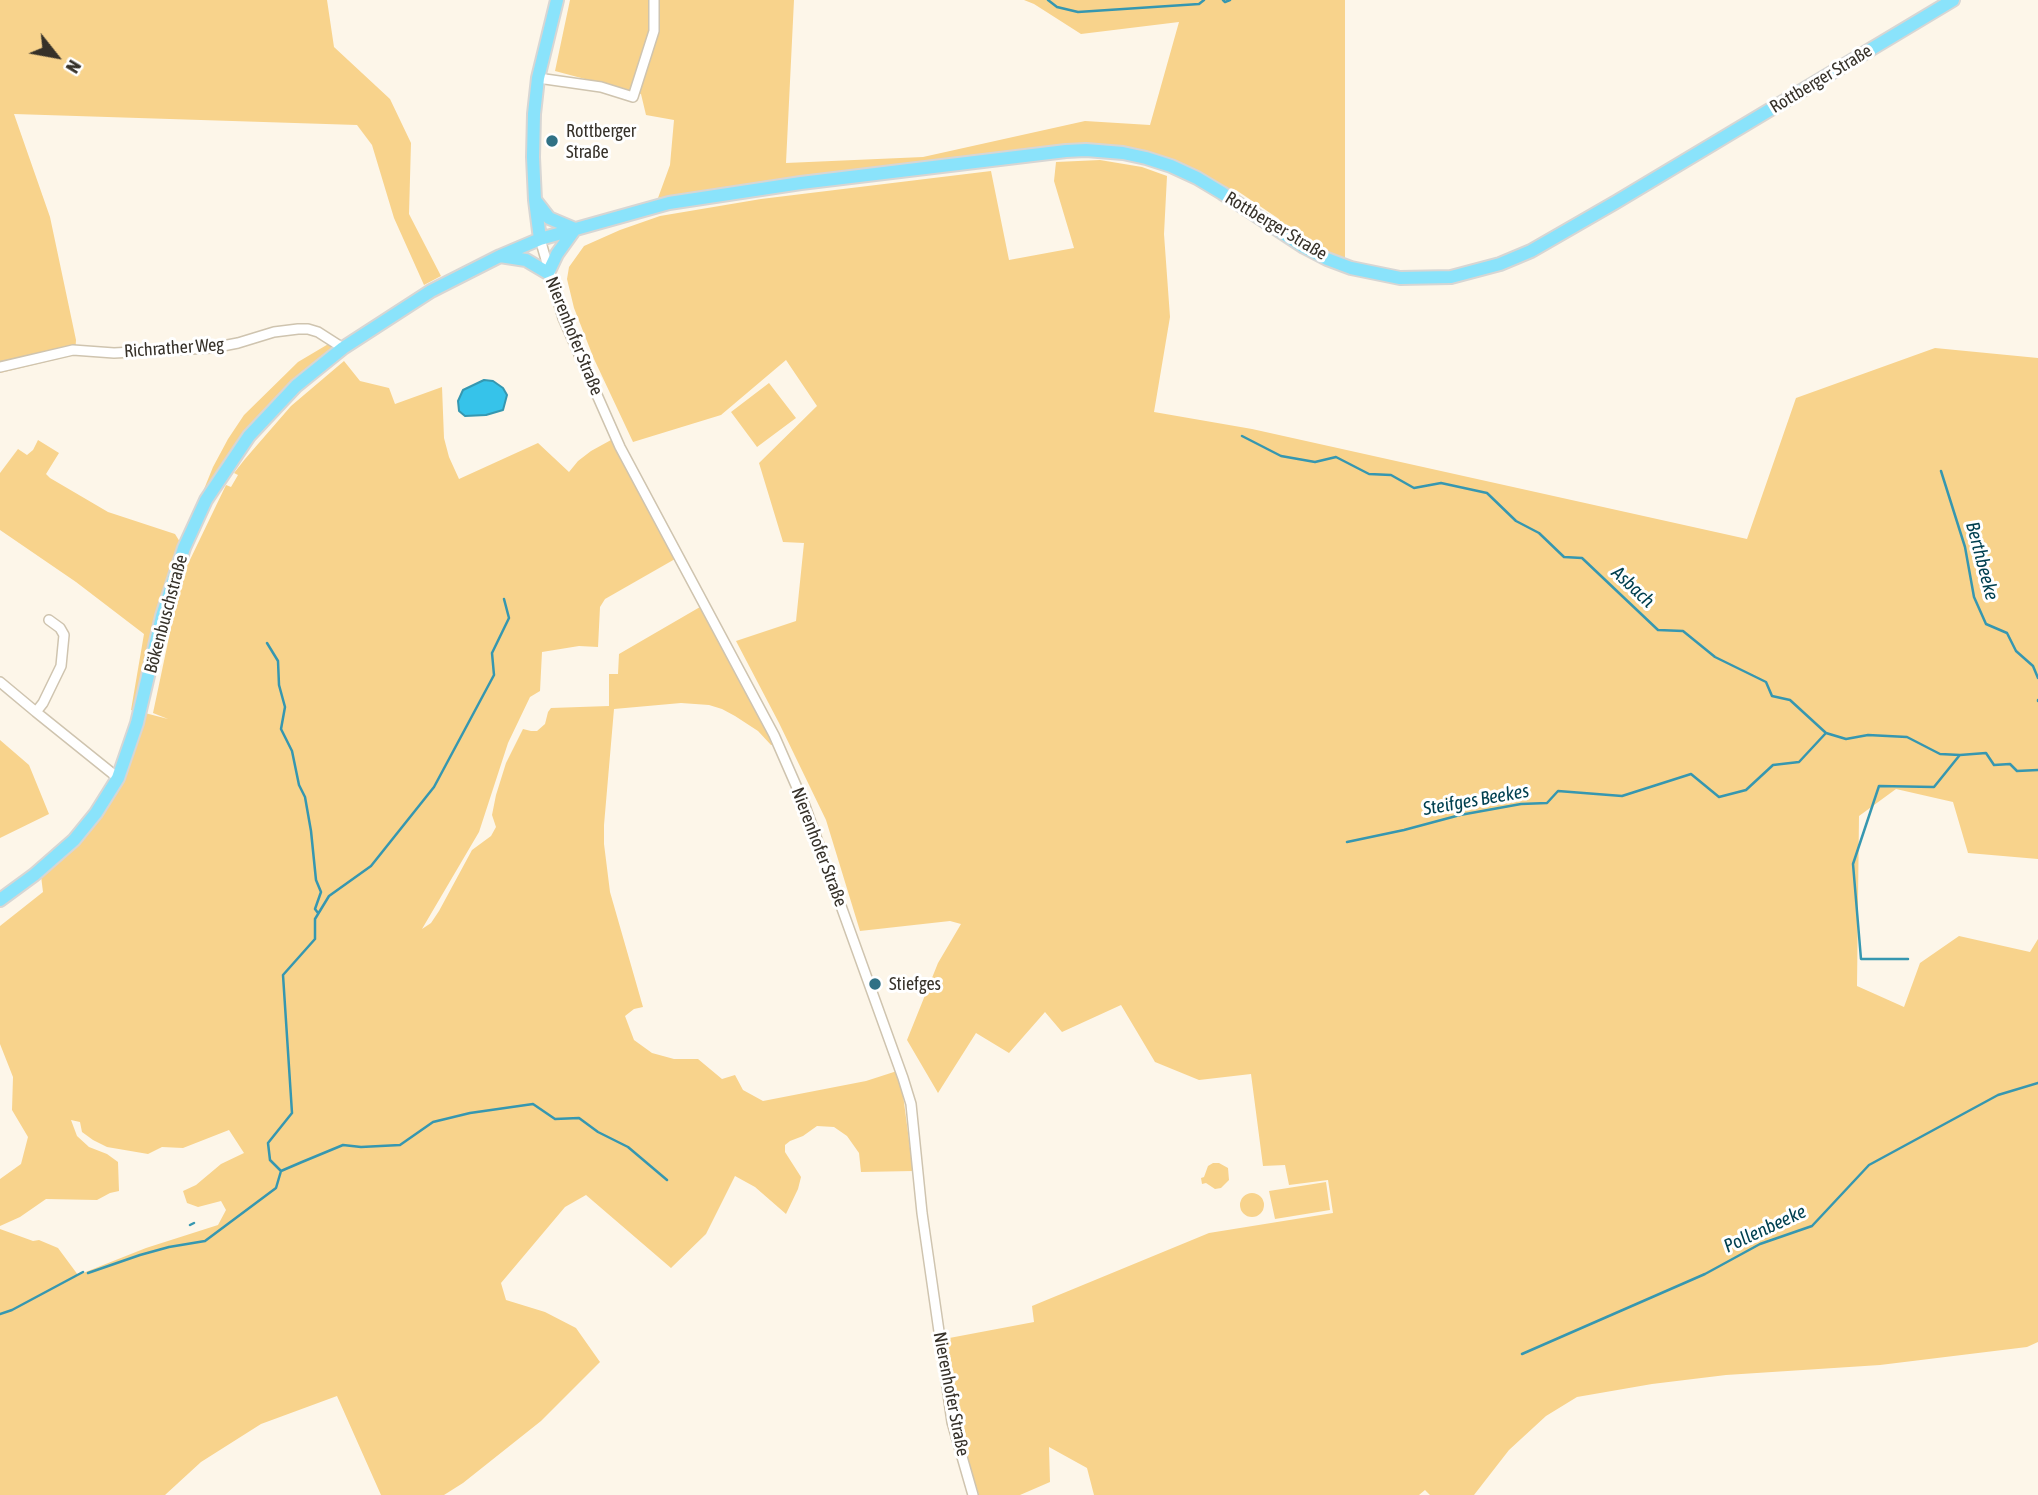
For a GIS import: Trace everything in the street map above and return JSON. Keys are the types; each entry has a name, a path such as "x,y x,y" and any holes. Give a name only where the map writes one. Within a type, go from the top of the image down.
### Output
{"main road":[{"path":"540,239 535,200 534,114 538,78 556,0"},
{"name":"Rottberger Straße","path":"540,239 669,203 718,194 1066,150 1086,150 1123,153 1171,166 1222,193 1304,247 1351,268 1400,278 1451,277 1500,264 1531,251 1953,0"},
{"path":"500,256 526,260 548,273 557,254 575,229 549,218 535,200"},
{"name":"Bökenbuschstraße","path":"0,900 74,840 96,813 118,778 142,704 172,582 188,537 206,499 243,444 271,410 296,386 343,348 431,291 540,239"}],"street":[{"path":"538,78 601,88 632,97 654,31 654,0"},
{"name":"Nierenhofer Straße","path":"540,239 566,326 620,447 774,735 790,771 903,1079 911,1104 922,1213 953,1422 973,1495"},
{"name":"Richrather Weg","path":"0,367 73,351 114,353 212,348 274,332 298,329 318,332 343,348"},
{"path":"36,712 43,704 61,666 64,635 60,628 49,620"},
{"path":"0,682 118,778"}],"shaded area":[{"path":"0,0 327,0 334,47 390,99 411,143 409,214 441,276 424,285 394,218 372,145 357,125 14,114 50,217 76,340 75,355 0,373"},
{"path":"570,0 794,0 786,163 923,157 1085,121 1150,125 1179,22 1081,34 1024,0 1345,0 1345,259 1329,254 1285,230 1279,219 1236,190 1122,149 916,164 658,198 670,165 674,120 646,115 641,94 555,71"},
{"path":"1100,160 1142,167 1167,176 1164,234 1170,317 1154,412 1252,429 1747,539 1796,398 1935,348 2038,358 2038,859 1968,853 1953,802 1896,789 1859,816 1857,986 1904,1007 1920,963 1959,936 2030,952 2038,939 2038,1342 2027,1347 1880,1365 1726,1375 1577,1397 1546,1416 1509,1450 1474,1495 1430,1495 1425,1490 1419,1495 1094,1495 1087,1468 1049,1447 1050,1482 1020,1495 979,1495 956,1421 944,1339 1034,1322 1032,1306 1209,1233 1333,1213 1328,1180 1289,1185 1285,1165 1263,1166 1251,1074 1199,1080 1155,1062 1121,1005 1062,1032 1045,1012 1009,1053 976,1033 938,1093 907,1040 938,963 961,924 950,921 860,931 826,820 736,641 796,621 804,543 783,542 759,463 817,406 786,360 721,415 633,442 594,359 574,308 567,279 569,267 584,246 660,216 761,199 991,171 1009,260 1074,248 1054,181 1056,162"},
{"path":"330,343 332,350 292,383 251,425 229,454 198,504 213,467 244,415 298,362"},
{"path":"344,361 360,381 389,388 395,404 442,387 444,438 459,479 538,443 569,472 591,451 611,440 675,559 605,599 600,607 598,647 579,646 542,652 540,691 530,697 508,743 479,832 422,929 431,923 439,911 472,850 491,836 496,827 492,815 496,795 506,763 523,729 537,731 545,724 551,708 609,706 609,674 618,674 619,654 700,607 774,745 735,716 709,705 681,703 614,709 604,844 610,892 643,1007 634,1009 625,1016 634,1040 652,1053 674,1059 698,1059 722,1079 735,1075 743,1090 763,1101 866,1081 897,1071 902,1087 913,1171 861,1172 859,1153 847,1136 834,1127 817,1126 785,1145 785,1152 801,1177 786,1214 755,1187 735,1176 706,1234 671,1268 586,1195 565,1207 501,1283 506,1300 545,1312 576,1328 600,1362 541,1421 444,1495 381,1495 337,1396 261,1424 201,1462 165,1495 0,1495 0,1229 58,1248 78,1275 146,1248 218,1225 226,1210 221,1201 198,1207 187,1203 183,1191 196,1185 221,1164 244,1153 229,1130 183,1148 162,1147 148,1154 107,1147 82,1132 80,1122 71,1120 77,1136 89,1147 118,1162 119,1191 97,1200 46,1199 20,1217 0,1226 0,1179 21,1164 28,1137 12,1110 13,1077 0,1044 0,926 43,892 41,876 101,815 128,768 145,713 168,719 153,713 176,604 187,566 226,485 231,487 238,475 234,473 291,406"},
{"path":"769,383 796,418 757,447 731,412"},
{"path":"38,440 59,453 46,474 50,478 108,512 175,534 180,542 164,589 136,711 131,710 144,634 76,582 0,530 0,473 18,449 27,455"},
{"path":"0,740 29,765 49,814 0,838"},
{"path":"1213,1163 1228,1168 1229,1180 1221,1188 1215,1189 1206,1183 1202,1184 1201,1178"},
{"path":"1326,1182 1330,1210 1275,1219 1269,1191"},
{"path":"1247,1193 1257,1193 1264,1200 1264,1210 1257,1217 1247,1217 1240,1210 1240,1200"}],"water":[{"path":"484,380 493,381 503,388 507,395 503,410 486,415 465,416 459,411 458,401 463,390"}],"waterway":[{"path":"1048,0 1057,7 1078,12 1199,4 1204,0"},
{"path":"1223,0 1230,0"},
{"name":"Asbach","path":"1242,436 1281,456 1315,462 1336,457 1369,474 1391,475 1414,488 1441,483 1487,493 1516,521 1539,533 1564,557 1582,558 1658,630 1683,631 1715,657 1766,682 1772,696 1790,700 1826,733 1846,739 1868,735 1907,737 1940,754 1986,753 1994,765 2010,764 2017,771 2038,770"},
{"name":"Berthbeeke","path":"1941,471 1965,547 1974,597 1986,624 2007,633 2016,651 2033,666 2038,678"},
{"path":"281,1171 270,1160 268,1143 292,1113 283,975 315,939 315,919 329,896 371,866 434,787 494,675 492,653 509,618 504,599"},
{"path":"267,643 278,661 279,685 285,707 281,729 292,751 299,785 305,797 316,880 321,892 315,909 318,913"},
{"name":"Steifges Beekes","path":"1347,842 1460,815 1521,804 1547,803 1558,791 1622,796 1691,774 1719,797 1746,790 1773,765 1799,762 1825,734"},
{"path":"1908,959 1861,959 1853,864 1879,786 1934,787 1959,756"},
{"name":"Pollenbeeke","path":"1522,1354 1705,1274 1760,1244 1812,1226 1869,1165 1998,1095 2038,1083"},
{"path":"88,1273 169,1247 205,1241 276,1188 281,1171 302,1162 343,1145 400,1145 433,1122 470,1113 533,1104 555,1119 579,1118 598,1132 628,1147 667,1180"},
{"path":"190,1225 194,1223"},
{"path":"0,1314 83,1272"}],"place":[{"name":"Rottberger Straße","path":"552,141"},
{"name":"Stiefges","path":"875,984"}]}
